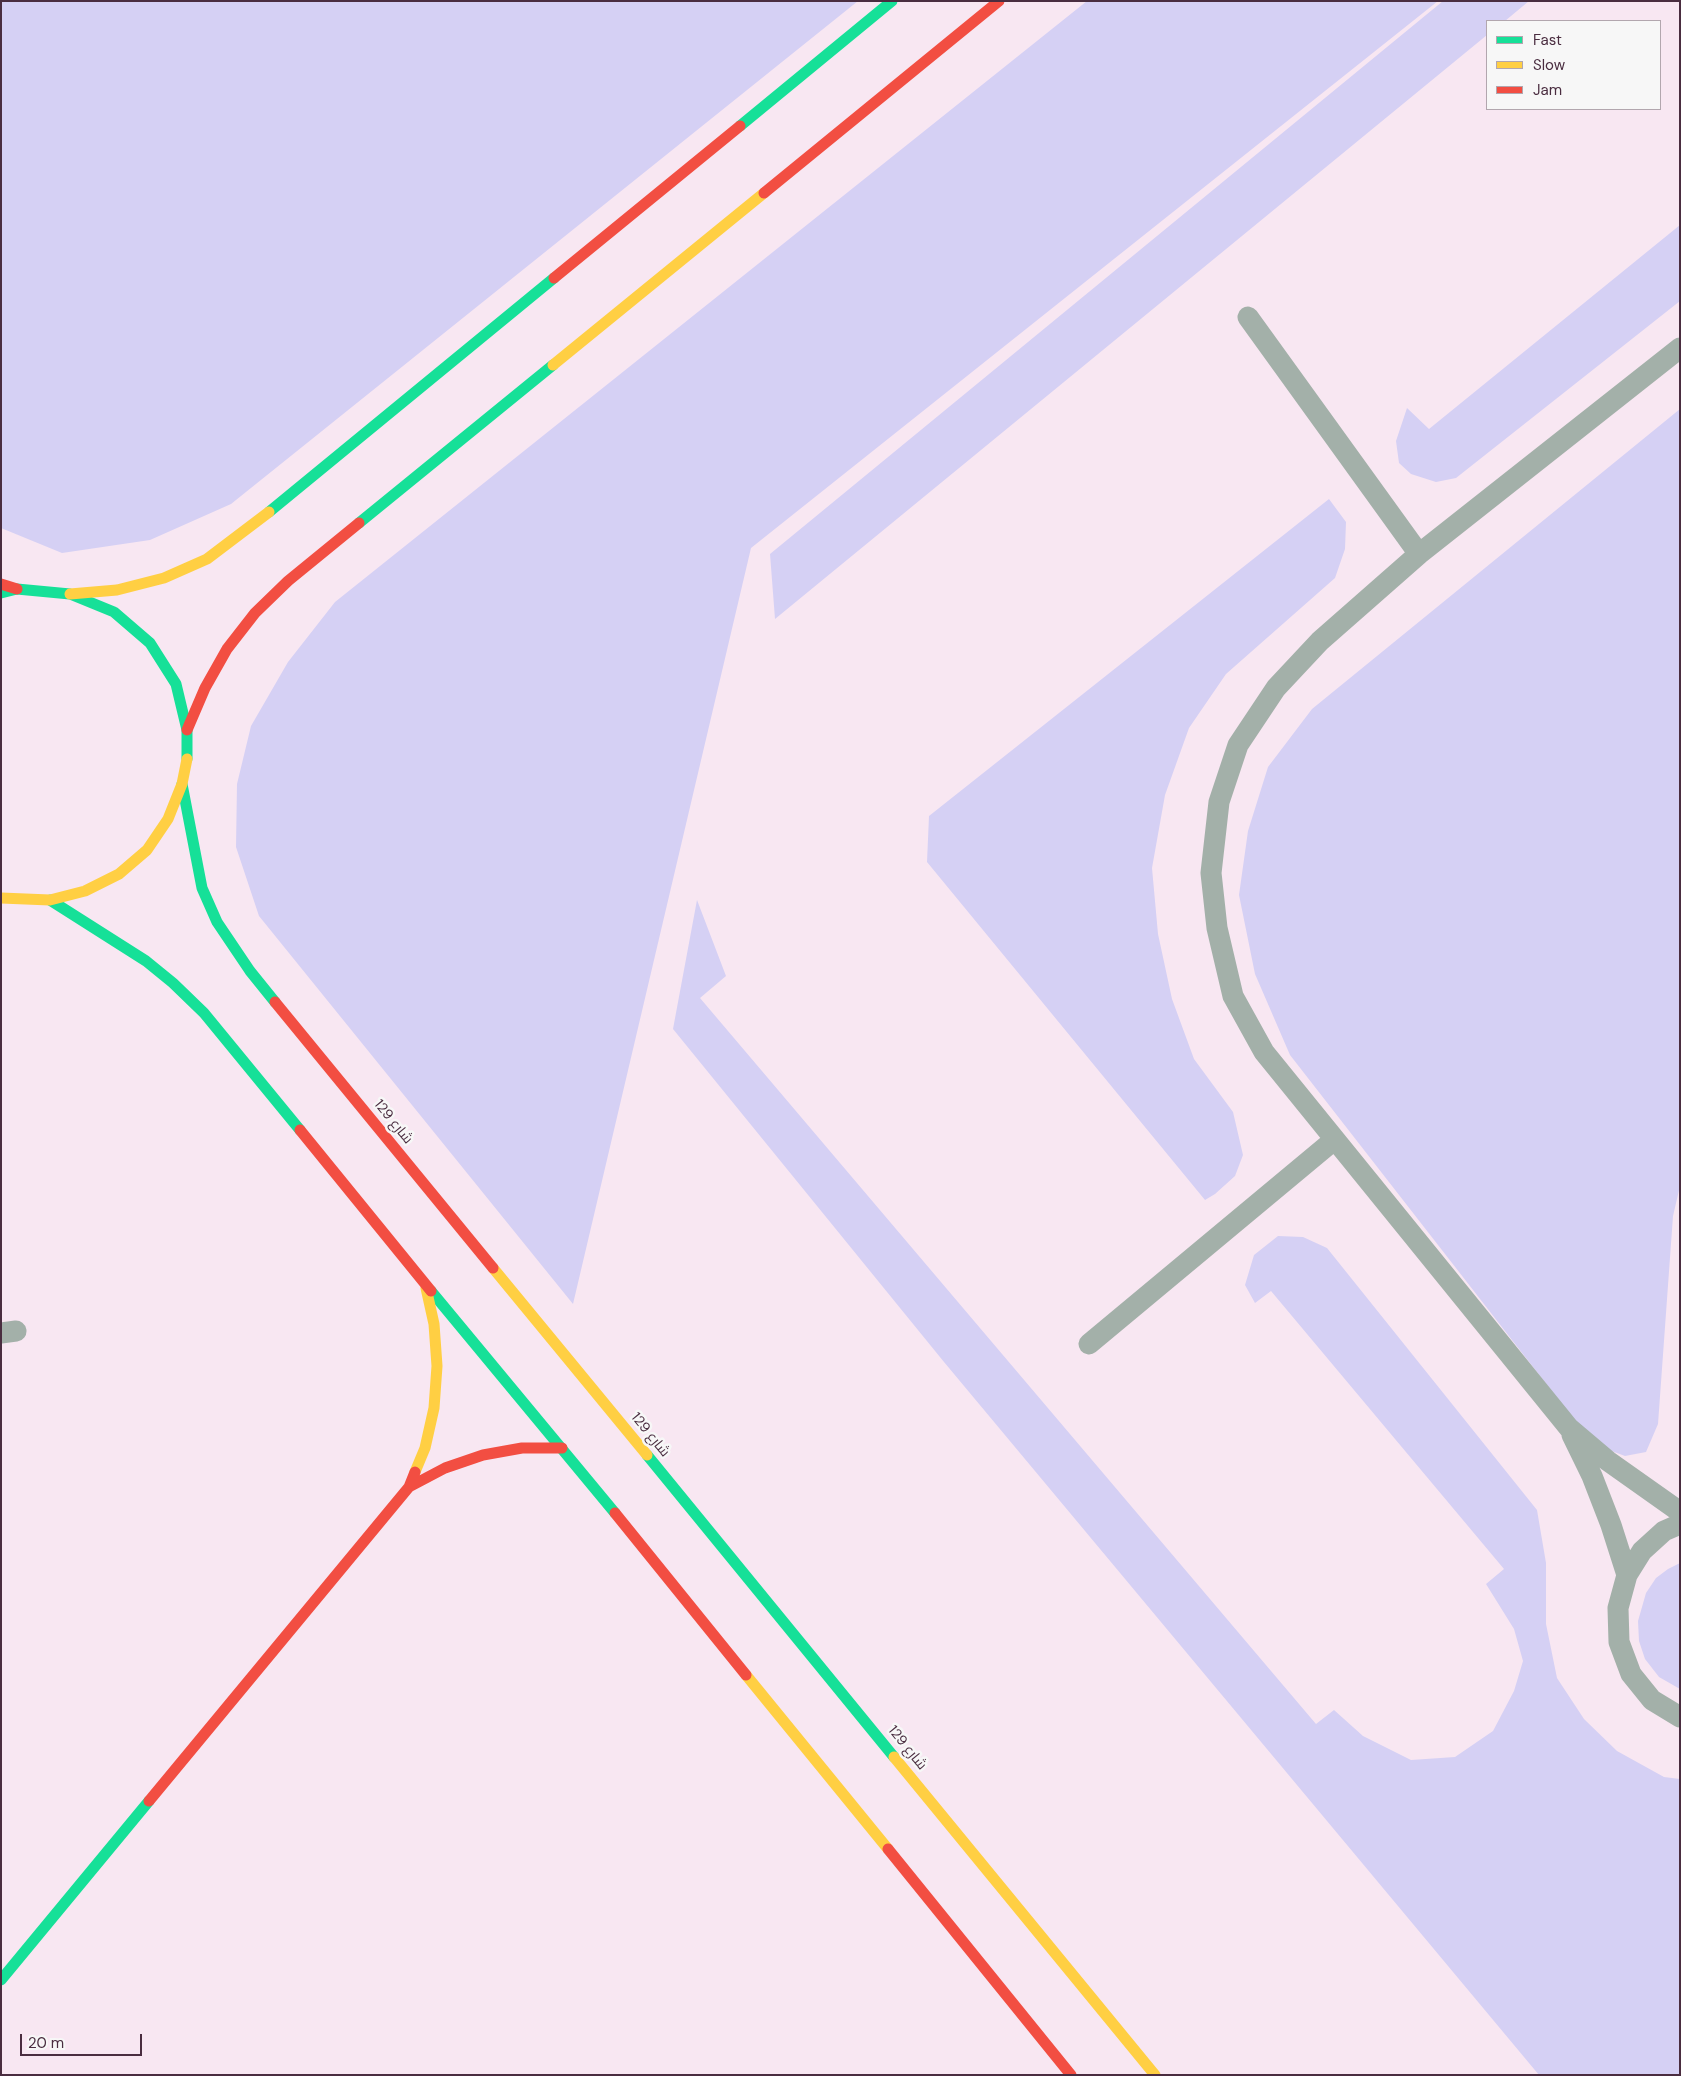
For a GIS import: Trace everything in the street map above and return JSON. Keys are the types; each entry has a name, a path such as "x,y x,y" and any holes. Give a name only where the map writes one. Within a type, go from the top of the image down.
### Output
{"main road":[{"path":"1,584 17,589 70,594 117,590 164,578 207,558 246,531 892,1"},
{"path":"187,730 205,688 227,649 255,613 288,581 998,1"},
{"path":"1,594 17,589"},
{"path":"1,898 50,900 85,891 119,874 147,850 168,819 182,784 187,758 187,730 176,684 150,643 114,612 70,594"},
{"name":"شارع 129","path":"182,784 202,888 216,922 250,971 1155,2075"},
{"path":"50,900 146,961 173,983 204,1013 424,1284 562,1448 1071,2075"},
{"path":"1,1980 409,1487 425,1448 434,1408 437,1366 434,1324 424,1284"},
{"path":"409,1487 445,1468 483,1455 522,1448 562,1448"}],"lane":[{"path":"1248,317 1419,554"},
{"path":"1680,348 1419,554 1320,641 1276,688 1238,745 1219,802 1211,873 1216,928 1233,996 1264,1052 1569,1428 1621,1471 1680,1512"},
{"path":"1089,1344 1334,1140"},
{"path":"1569,1428 1592,1476 1611,1525 1627,1575"},
{"path":"1680,1524 1664,1532 1642,1551 1627,1575 1618,1608 1619,1642 1631,1674 1652,1700 1680,1717"}],"shaded area":[{"path":"1,1 858,1 231,504 150,540 62,553 1,528"},
{"path":"1087,1 1438,1 751,548 573,1304 259,916 236,847 237,784 251,726 288,662 335,602"},
{"path":"1443,1 1529,1 1506,20 1486,20 1486,36 775,619 770,554"},
{"path":"1680,225 1680,301 1456,478 1436,482 1411,474 1399,463 1396,441 1407,408 1429,429"},
{"path":"1680,409 1680,1186 1673,1216 1658,1424 1646,1452 1625,1456 1593,1444 1290,1055 1255,974 1239,895 1248,831 1268,767 1312,709"},
{"path":"1329,499 1346,522 1345,549 1335,578 1226,674 1189,728 1165,795 1152,868 1158,934 1172,999 1194,1059 1233,1112 1243,1155 1235,1176 1215,1194 1205,1200 927,862 929,816"},
{"path":"697,900 726,976 700,998 1316,1724 1334,1710 1363,1736 1411,1760 1455,1757 1493,1731 1514,1691 1523,1661 1514,1629 1486,1584 1504,1569 1271,1291 1255,1303 1245,1285 1254,1255 1278,1236 1303,1237 1327,1248 1537,1510 1546,1563 1546,1624 1557,1678 1584,1719 1617,1751 1664,1777 1680,1779 1680,2075 1539,2075 944,1362 673,1029"},
{"path":"1680,1563 1680,1689 1659,1677 1645,1659 1639,1641 1638,1621 1646,1593 1656,1578"}],"traffic: fast":[{"path":"740,126 892,1"},
{"path":"269,512 554,278"},
{"path":"359,523 553,365"},
{"path":"1,593 17,589 70,594 114,612 150,643 176,684 187,730 187,759"},
{"path":"182,784 202,888 217,922 250,971 275,1002"},
{"path":"50,900 146,961 173,983 204,1013 300,1130"},
{"path":"431,1291 615,1513"},
{"path":"647,1455 894,1757"},
{"path":"1,1980 149,1801"}],"traffic: slow":[{"path":"553,365 764,193"},
{"path":"70,594 117,590 164,578 207,559 269,512"},
{"path":"1,898 50,900 85,891 119,874 147,850 168,819 182,784 187,759"},
{"path":"493,1268 647,1455"},
{"path":"415,1472 425,1448 434,1408 437,1366 434,1324 426,1288"},
{"path":"746,1675 888,1849"},
{"path":"894,1757 1155,2075"}],"traffic: jam":[{"path":"764,193 999,1"},
{"path":"554,278 740,126"},
{"path":"187,730 205,688 227,649 255,613 288,581 359,523"},
{"path":"1,584 17,589"},
{"path":"275,1002 493,1268"},
{"path":"300,1130 431,1291"},
{"path":"409,1487 445,1468 483,1455 522,1448 562,1448"},
{"path":"149,1801 409,1487 415,1472"},
{"path":"615,1513 746,1675"},
{"path":"888,1849 1071,2075"}]}
